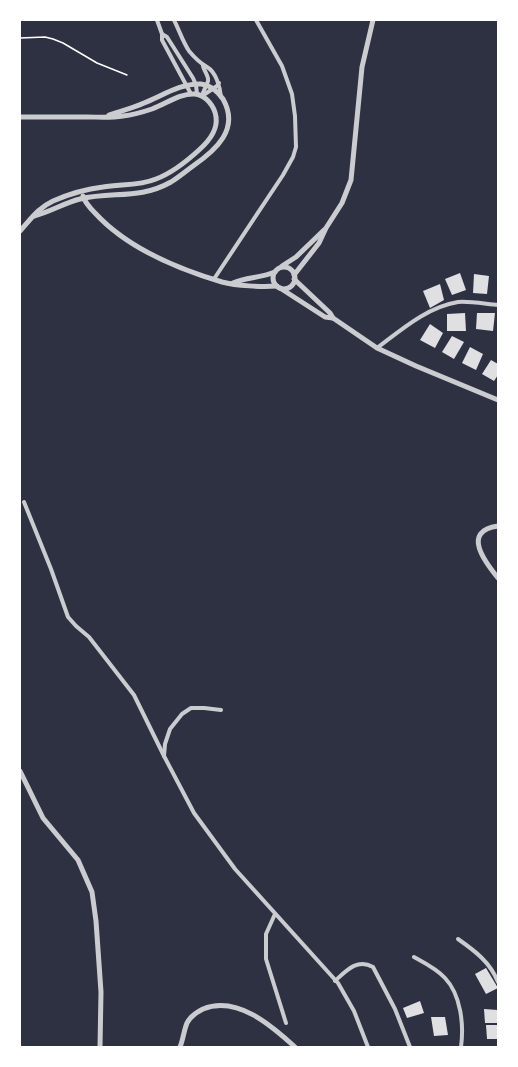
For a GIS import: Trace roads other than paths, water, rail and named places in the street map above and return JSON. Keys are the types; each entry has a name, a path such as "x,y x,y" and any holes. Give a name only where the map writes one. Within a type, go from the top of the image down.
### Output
{"street":[{"path":"20,231 34,216 38,209 53,201 103,187 141,184 157,179 187,161 208,141 217,122 215,112 210,102 197,95 186,85 162,40 162,34 157,20"},
{"path":"174,20 189,50 203,66 207,76 208,82 197,95"},
{"path":"214,279 283,175 293,157 296,147 295,116 292,94 282,66 256,20"},
{"path":"81,192 85,202 105,224 129,242 156,257 224,282 284,288 291,286 294,277 319,243 326,228 342,203 351,180 362,67 373,20"},
{"path":"162,34 167,37 196,84 197,95"},
{"path":"203,66 210,69 219,83 221,97"},
{"path":"20,117 123,116 152,109 178,98 197,95 213,88 219,83"},
{"path":"34,216 83,198 135,195 155,190 172,181 203,159 222,141 228,122 225,103 221,97 213,88 206,85 196,84 186,85 142,104 104,116"},
{"path":"232,283 238,280 265,276 274,272 296,257 326,228"},
{"path":"280,267 287,267 293,272 294,277 330,313 333,318"},
{"path":"274,272 273,279 278,287 325,316 333,318 377,348 498,400"},
{"path":"377,348 411,322 435,309 458,302 498,305"},
{"path":"24,502 51,569 68,617 89,637 134,695 194,813 235,869 335,980 354,1011 368,1047"},
{"path":"498,526 490,527 483,531 480,536 479,543 484,560 498,578"},
{"path":"164,756 165,744 170,729 182,714 191,708 221,710"},
{"path":"20,771 43,818 78,860 92,892 96,921 101,992 100,1047"},
{"path":"274,914 266,934 266,959 286,1023"},
{"path":"458,939 490,966 498,982"},
{"path":"414,957 440,973 454,991 460,1012 461,1047"},
{"path":"335,980 355,965 363,964 372,967 395,1009 410,1047"},
{"path":"180,1047 187,1023 197,1012 211,1006 232,1007 241,1010 264,1022 295,1047"}]}
